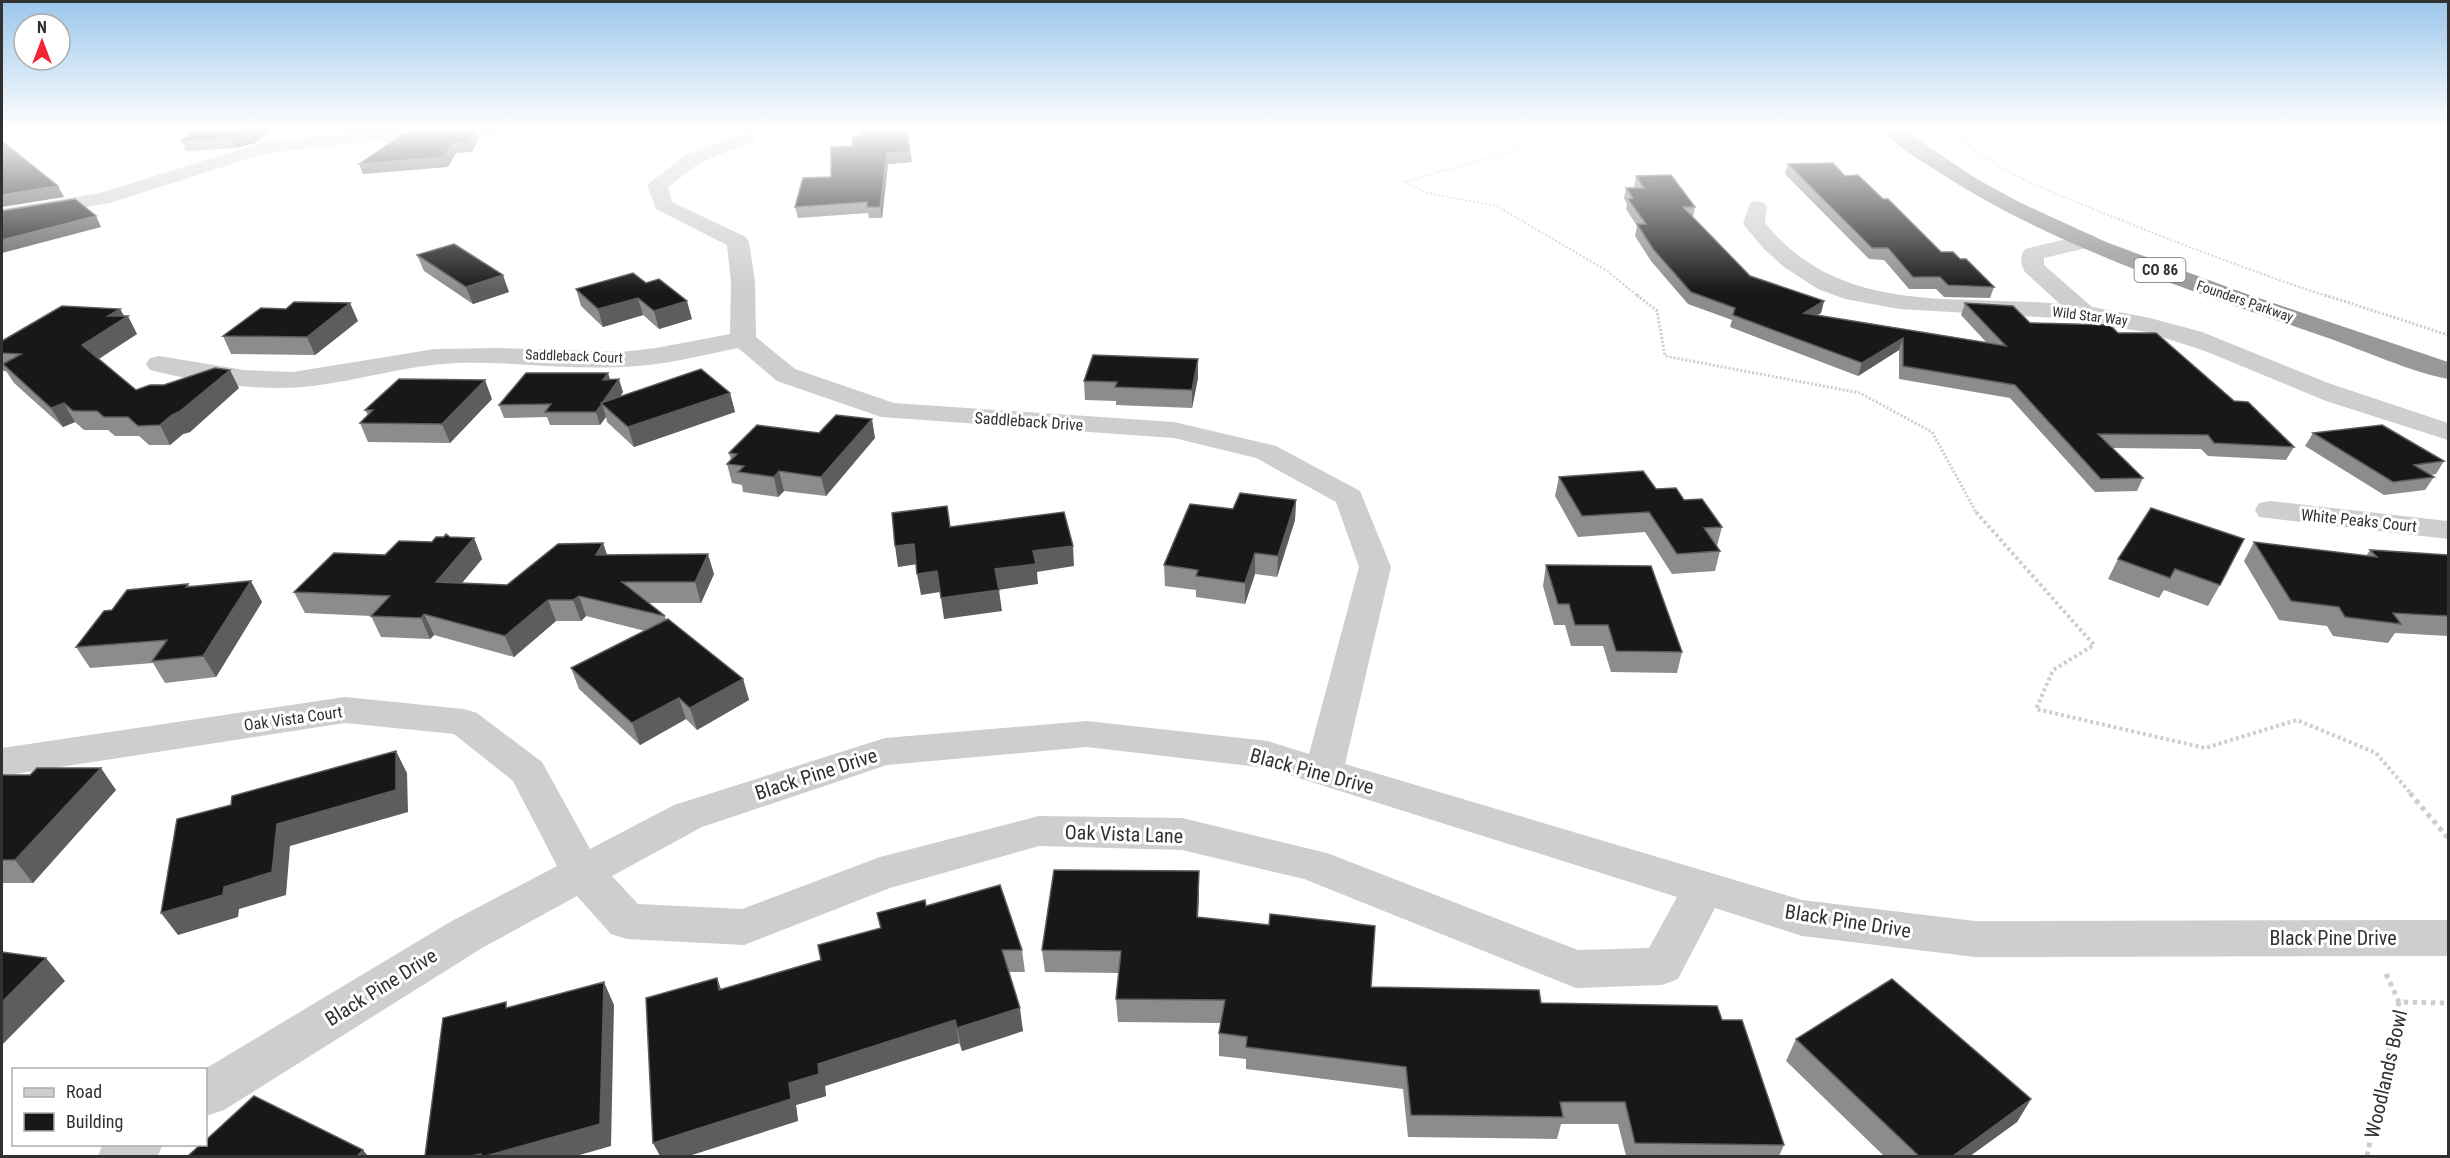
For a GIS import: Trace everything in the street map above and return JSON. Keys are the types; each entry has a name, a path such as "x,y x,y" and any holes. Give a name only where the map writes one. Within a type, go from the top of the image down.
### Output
{"highway":[{"name":"Founders Parkway","path":"1971,183 2087,241 2189,281 2448,371"},
{"name":"Founders Parkway","path":"2016,183 2097,225 2173,256 2448,350"}],"street":[{"path":"2,215 103,199 153,183"},
{"path":"660,183 657,185 663,205 738,242 743,282 743,339"},
{"name":"Wild Star Way","path":"1757,207 1755,224 1765,239 1801,269 1839,289 1881,300 2116,317 2185,336 2323,390 2448,432"},
{"path":"2084,314 2033,267 2032,260 2033,254 2042,250 2087,241"},
{"name":"Saddleback Court","path":"159,364 223,375 273,380 333,374 434,357 521,355 604,360 650,357 743,339"},
{"name":"Saddleback Drive","path":"743,339 786,375 891,411 1173,430 1266,452 1349,497 1375,567 1324,772"},
{"name":"White Peaks Court","path":"2270,510 2448,530"},
{"name":"Oak Vista Court","path":"2,762 345,710 464,722 528,772 582,873"},
{"name":"Black Pine Drive","path":"207,1093 466,934 688,816 885,752 1087,734 1268,755 1802,918 1975,939 2448,938"},
{"name":"Oak Vista Lane","path":"582,873 627,921 744,927 880,874 1039,831 1182,834 1312,865 1576,969 1662,966 1704,888"},
{"path":"124,1156 136,1146"}],"path":[{"path":"1407,183 1427,193 1497,206 1607,271 1657,311 1665,356 1860,393 1932,432 1973,509 2094,645 2053,670 2036,709 2205,748 2297,720 2376,753 2448,838"},
{"path":"2031,183 2160,237 2344,302 2448,335"},
{"name":"Woodlands Bowl","path":"2367,1156 2399,1002 2448,1003"}],"building":[{"path":"2,183 54,183 58,186 2,195"},
{"path":"802,183 883,183 880,207 867,207 867,202 795,207"},
{"path":"1641,183 1677,183 1695,207 1683,207 1750,276 1824,301 1804,313 2006,346 1965,303 2013,306 2030,323 2110,325 2118,333 2156,333 2234,401 2248,402 2294,447 2214,443 2208,435 2098,434 2143,478 2101,479 2015,385 1903,366 1903,338 1862,363 1733,315 1735,308 1691,292 1653,249 1637,224 1646,224 1628,199 1633,198 1626,188 1644,188"},
{"path":"1807,183 1866,183 1883,199 1888,199 1941,252 1953,252 1960,259 1966,259 1994,287 1948,285 1940,277 1913,277 1888,248 1872,248"},
{"path":"75,199 96,216 2,240 2,211"},
{"path":"454,244 503,275 466,287 417,255"},
{"path":"633,273 646,283 659,279 687,301 654,311 638,298 598,309 576,289"},
{"path":"294,302 350,303 307,337 223,336 261,308 286,309"},
{"path":"62,306 120,309 108,316 128,316 82,345 136,390 150,385 164,385 215,368 230,370 160,425 138,426 128,417 104,417 97,411 73,411 64,403 51,408 3,364 21,354 2,353 2,341"},
{"path":"1093,355 1198,359 1192,390 1115,387 1117,382 1084,381"},
{"path":"701,369 730,393 628,427 601,403"},
{"path":"526,373 608,373 603,380 619,379 596,412 545,412 551,404 499,405"},
{"path":"399,379 485,380 442,424 360,423 373,410 365,410"},
{"path":"836,415 872,419 821,477 779,471 774,477 738,472 744,466 727,464 737,454 729,453 757,425 819,433"},
{"path":"2382,425 2444,461 2414,465 2434,477 2393,482 2313,433"},
{"path":"1643,471 1656,489 1676,488 1684,500 1702,499 1722,527 1704,528 1720,551 1677,554 1649,512 1582,516 1559,477"},
{"path":"1240,493 1296,500 1278,556 1255,553 1245,583 1196,576 1198,570 1164,565 1190,504 1233,509"},
{"path":"947,506 950,527 1064,512 1073,546 1033,551 1036,564 995,569 999,590 941,598 937,571 917,574 914,544 895,546 892,513"},
{"path":"2151,508 2244,539 2220,585 2175,569 2170,578 2118,559"},
{"path":"446,534 450,537 474,538 436,582 507,585 558,544 603,543 596,555 708,554 695,582 622,582 665,616 579,596 573,600 548,600 505,636 424,614 421,618 371,616 390,596 294,592 334,553 385,555 399,541 432,542 436,537 444,537"},
{"path":"2254,542 2377,557 2370,550 2448,555 2448,616 2393,613 2401,624 2345,617 2339,607 2291,601"},
{"path":"1546,565 1651,566 1682,652 1616,651 1608,625 1575,625 1569,604 1558,604"},
{"path":"251,581 203,656 152,661 167,640 76,647 104,611 112,610 127,590"},
{"path":"668,619 743,679 690,708 679,698 632,723 571,668"},
{"path":"396,751 396,790 277,824 272,872 224,887 223,895 161,913 177,819 231,805 232,796"},
{"path":"37,768 101,768 15,860 2,860 2,775 30,775"},
{"path":"1054,870 1199,871 1197,917 1269,925 1270,914 1375,926 1371,987 1539,990 1541,1003 1717,1006 1722,1020 1742,1020 1784,1145 1635,1143 1625,1102 1560,1102 1563,1117 1411,1115 1406,1067 1246,1047 1247,1037 1219,1033 1225,1000 1116,999 1121,951 1042,950"},
{"path":"1000,885 1022,950 1002,950 1020,1008 957,1028 955,1020 818,1064 819,1074 789,1083 791,1099 653,1143 646,998 717,978 719,990 821,960 818,945 881,928 877,913 925,900 926,906"},
{"path":"2,952 46,958 2,1002"},
{"path":"1892,979 2031,1099 1953,1156 1919,1156 1796,1039"},
{"path":"604,982 600,1124 486,1156 481,1156 481,1154 425,1156 443,1018 506,1002 506,1008"},
{"path":"254,1096 363,1150 357,1156 188,1156 199,1146 207,1146 207,1139"}]}
